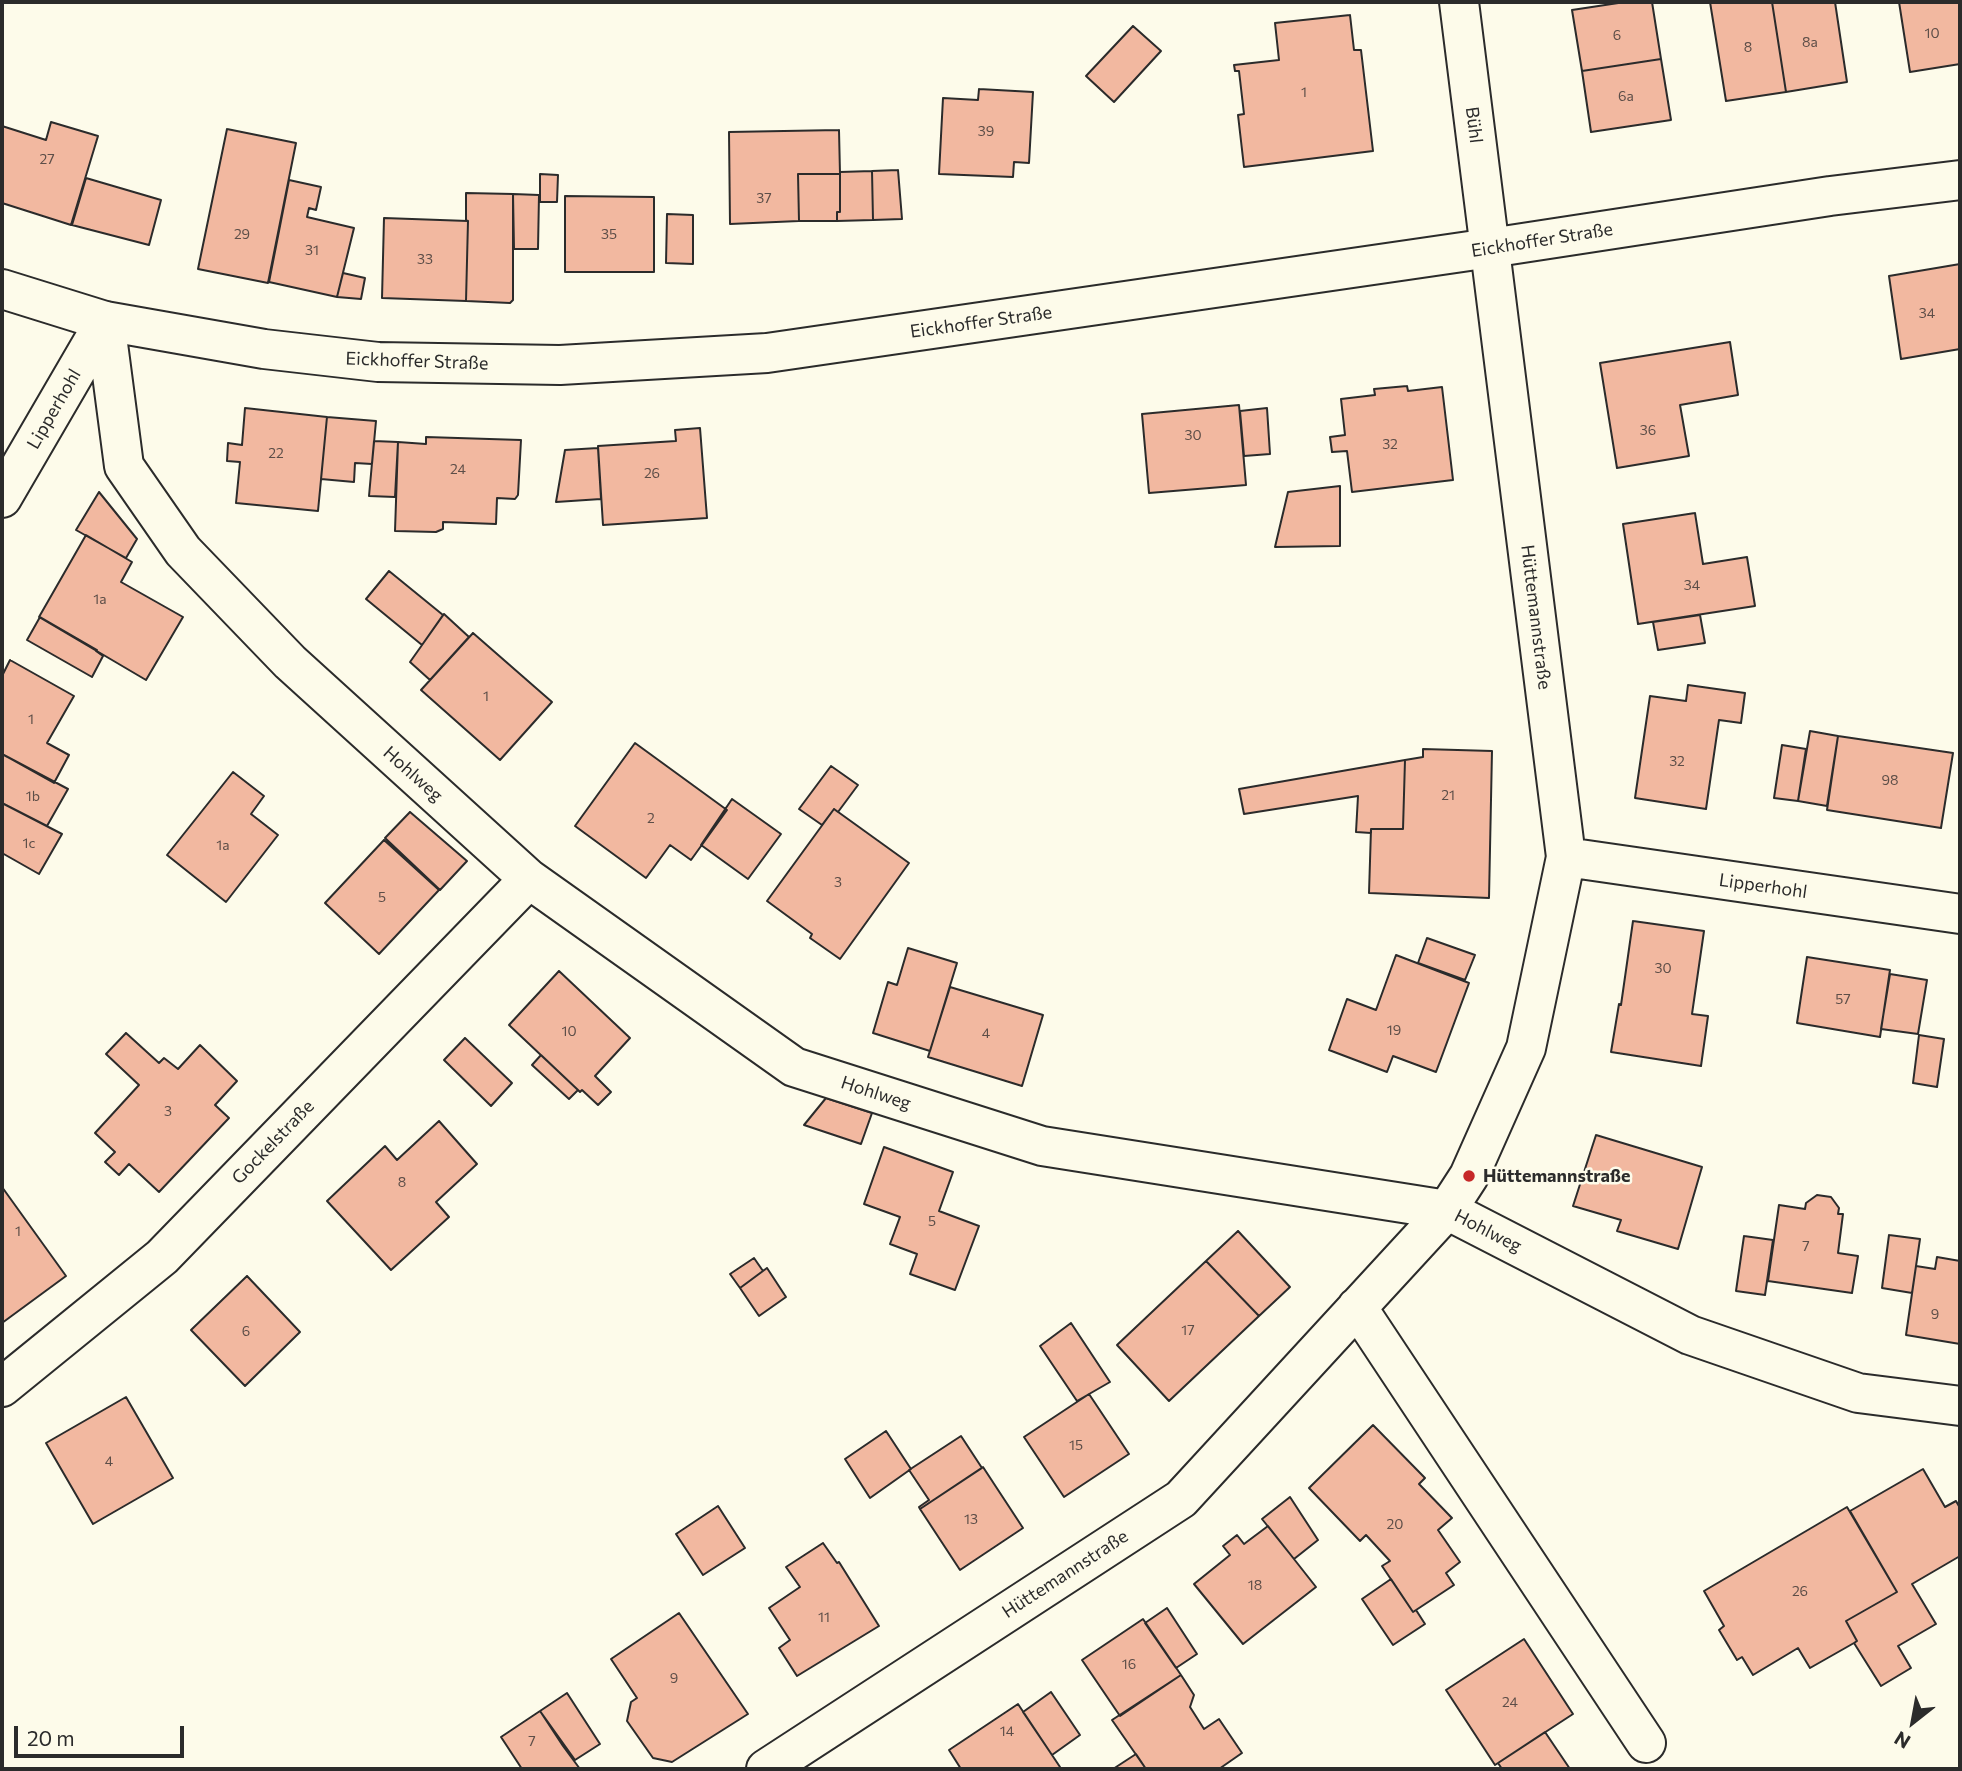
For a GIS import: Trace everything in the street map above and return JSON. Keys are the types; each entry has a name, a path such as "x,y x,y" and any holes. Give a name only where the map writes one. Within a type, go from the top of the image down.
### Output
{"street":[{"name":"Bühl","path":"1459,2 1490,248"},
{"name":"Eickhoffer Straße","path":"2,289 105,321 264,349 378,362 560,365 767,353 1830,196 1960,180"},
{"name":"Hüttemannstraße","path":"766,1769 1181,1499 1447,1210 1469,1176 1526,1048 1566,857 1490,248"},
{"name":"Lipperhohl","path":"2,498 105,321"},
{"name":"Hohlweg","path":"105,321 124,466 183,551 290,662 529,879 794,1067 1042,1146 1447,1210 1690,1335 1858,1393 1960,1406"},
{"name":"Lipperhohl","path":"1566,857 1960,914"},
{"name":"Gockelstraße","path":"2,1387 162,1257 529,879"},
{"path":"1357,1307 1646,1743"}],"building":[{"path":"1625,2 1652,2 1661,59 1582,71 1572,10"},
{"path":"1710,2 1772,2 1786,92 1726,101"},
{"path":"1772,2 1835,2 1847,82 1786,92"},
{"path":"1899,2 1960,2 1960,64 1910,72"},
{"path":"1350,15 1354,50 1361,50 1373,151 1244,167 1238,115 1244,114 1239,71 1235,71 1234,65 1279,60 1275,23"},
{"path":"1133,26 1161,51 1114,102 1086,76"},
{"path":"1661,59 1671,120 1591,132 1582,71"},
{"path":"979,89 1033,92 1029,163 1014,162 1013,177 939,174 943,98 978,100"},
{"path":"51,122 98,136 71,225 2,203 2,126 46,140"},
{"path":"227,129 296,143 268,283 198,269"},
{"path":"839,130 840,174 798,174 799,221 730,224 729,132"},
{"path":"898,170 902,219 873,220 872,171"},
{"path":"872,171 873,220 837,221 837,212 840,212 840,172"},
{"path":"540,174 558,175 557,202 540,202"},
{"path":"798,174 840,174 840,212 837,212 837,221 799,221"},
{"path":"86,178 161,200 149,245 72,225"},
{"path":"289,180 321,187 316,210 309,208 307,217 354,228 337,297 269,282"},
{"path":"466,193 513,194 513,300 510,303 466,301"},
{"path":"513,194 539,195 538,249 514,249"},
{"path":"565,196 654,197 654,272 565,272"},
{"path":"667,214 693,215 693,264 666,263"},
{"path":"384,218 468,221 466,301 382,298"},
{"path":"1960,264 1960,349 1901,359 1889,276"},
{"path":"343,273 365,278 361,299 337,297"},
{"path":"1730,342 1738,395 1680,405 1689,456 1617,468 1600,363"},
{"path":"1407,386 1408,391 1442,387 1453,480 1352,492 1347,451 1332,452 1330,437 1345,435 1341,399 1375,395 1374,389"},
{"path":"1239,405 1246,485 1149,493 1142,414"},
{"path":"245,408 327,417 318,511 236,503 240,462 227,461 228,443 242,445"},
{"path":"1267,408 1270,454 1244,456 1240,411"},
{"path":"327,417 376,421 372,464 355,463 354,482 321,479"},
{"path":"700,428 707,518 603,525 598,446 676,441 675,430"},
{"path":"426,437 521,440 518,495 515,499 497,498 496,524 443,522 443,529 436,532 395,531 398,442 426,444"},
{"path":"374,441 398,442 395,497 369,496"},
{"path":"598,448 601,499 556,502 565,450"},
{"path":"1340,486 1340,546 1275,547 1288,492"},
{"path":"99,492 137,539 126,558 76,530"},
{"path":"1695,513 1703,564 1747,557 1755,606 1638,624 1623,524"},
{"path":"86,535 132,562 121,582 183,617 146,680 39,617"},
{"path":"389,571 443,615 422,645 366,599"},
{"path":"444,614 469,637 430,680 410,662"},
{"path":"1700,615 1705,643 1658,650 1653,622"},
{"path":"40,617 103,656 92,677 27,640"},
{"path":"473,633 552,702 500,760 421,690"},
{"path":"10,660 74,696 47,743 69,755 54,783 2,754 2,676"},
{"path":"1688,685 1745,693 1741,723 1719,720 1706,809 1635,798 1650,696 1686,701"},
{"path":"1810,731 1838,736 1827,806 1798,801"},
{"path":"1838,736 1953,753 1941,828 1827,810"},
{"path":"635,743 727,810 691,860 670,845 646,878 575,826"},
{"path":"1782,745 1806,749 1798,801 1774,798"},
{"path":"1423,749 1492,751 1489,898 1369,893 1371,829 1403,829 1405,760 1423,757"},
{"path":"2,754 68,789 47,826 2,803"},
{"path":"1405,760 1403,829 1356,832 1358,796 1244,814 1239,789"},
{"path":"831,766 858,785 838,812 834,809 822,825 799,809"},
{"path":"233,772 264,796 251,814 278,835 226,902 167,855"},
{"path":"732,799 781,834 748,879 701,845"},
{"path":"2,803 62,834 39,874 2,853"},
{"path":"834,809 909,863 840,959 810,938 812,934 767,901"},
{"path":"410,812 467,861 440,890 385,838"},
{"path":"384,840 439,890 379,954 325,903"},
{"path":"1633,921 1704,931 1692,1014 1708,1016 1701,1066 1611,1052"},
{"path":"1427,938 1475,955 1465,980 1418,963"},
{"path":"908,948 957,963 930,1051 873,1033 888,982 897,985"},
{"path":"1396,955 1469,983 1436,1072 1393,1056 1387,1072 1329,1050 1347,999 1376,1010"},
{"path":"1807,957 1890,970 1880,1037 1797,1023"},
{"path":"559,971 630,1038 595,1076 611,1092 598,1105 582,1090 580,1092 509,1025"},
{"path":"1890,974 1927,980 1918,1034 1881,1029"},
{"path":"950,987 1043,1015 1022,1086 928,1057"},
{"path":"126,1033 159,1063 164,1058 178,1069 200,1045 237,1081 215,1105 229,1118 159,1192 129,1164 119,1175 105,1162 115,1152 95,1133 139,1085 106,1054"},
{"path":"1919,1035 1944,1039 1937,1087 1913,1083"},
{"path":"465,1038 512,1083 491,1106 444,1060"},
{"path":"541,1055 578,1090 569,1099 532,1065"},
{"path":"826,1098 872,1113 861,1144 804,1125"},
{"path":"439,1121 477,1164 436,1202 449,1217 391,1270 327,1201 385,1146 397,1160"},
{"path":"1596,1135 1702,1167 1678,1249 1617,1231 1621,1220 1573,1206"},
{"path":"884,1147 953,1172 939,1211 979,1226 955,1290 910,1274 917,1254 890,1244 900,1217 864,1204"},
{"path":"2,1187 66,1276 2,1323"},
{"path":"1817,1195 1831,1197 1839,1208 1838,1214 1843,1214 1838,1253 1858,1256 1852,1293 1768,1281 1779,1205 1805,1209 1806,1203"},
{"path":"1238,1231 1290,1287 1259,1316 1206,1261"},
{"path":"1889,1235 1920,1239 1912,1293 1882,1288"},
{"path":"1744,1236 1773,1240 1765,1295 1736,1291"},
{"path":"1937,1257 1960,1261 1960,1344 1906,1335 1916,1266 1935,1269"},
{"path":"754,1258 763,1271 740,1288 730,1274"},
{"path":"1206,1261 1259,1316 1169,1401 1117,1345"},
{"path":"767,1268 786,1297 759,1316 740,1288"},
{"path":"247,1276 300,1332 245,1386 191,1330"},
{"path":"1071,1323 1110,1382 1077,1401 1040,1346"},
{"path":"1089,1394 1129,1454 1064,1497 1024,1437"},
{"path":"126,1397 173,1478 93,1524 46,1443"},
{"path":"1373,1425 1425,1478 1419,1484 1452,1518 1438,1530 1460,1562 1446,1573 1454,1585 1413,1612 1382,1566 1390,1561 1366,1535 1360,1541 1309,1488"},
{"path":"886,1431 911,1469 870,1498 845,1459"},
{"path":"961,1436 982,1468 920,1509 919,1507 929,1500 909,1470"},
{"path":"983,1467 1023,1528 960,1570 920,1509"},
{"path":"1923,1469 1945,1507 1956,1501 1960,1508 1960,1556 1912,1584 1936,1624 1898,1646 1911,1668 1881,1686 1854,1643 1857,1641 1846,1621 1897,1592 1850,1511"},
{"path":"1290,1497 1318,1540 1294,1559 1262,1519"},
{"path":"718,1506 745,1548 703,1575 676,1534"},
{"path":"1847,1507 1897,1592 1846,1621 1857,1641 1854,1643 1810,1668 1798,1648 1753,1675 1742,1657 1737,1660 1719,1630 1724,1626 1704,1591"},
{"path":"1268,1526 1316,1587 1243,1644 1194,1584 1230,1555 1223,1546 1237,1535 1244,1544"},
{"path":"823,1543 837,1563 839,1562 879,1626 797,1676 779,1648 790,1640 769,1608 800,1587 786,1567"},
{"path":"1391,1579 1413,1612 1416,1610 1425,1624 1393,1645 1362,1599"},
{"path":"1167,1608 1197,1654 1176,1668 1145,1623"},
{"path":"679,1613 748,1714 672,1762 653,1758 627,1721 631,1702 637,1698 611,1659"},
{"path":"1143,1619 1181,1675 1120,1716 1082,1660"},
{"path":"1524,1639 1573,1714 1495,1765 1446,1690"},
{"path":"1181,1675 1194,1695 1190,1707 1204,1729 1219,1719 1242,1753 1219,1769 1146,1769 1112,1720"},
{"path":"1051,1692 1080,1735 1052,1755 1023,1712"},
{"path":"567,1693 600,1744 575,1760 540,1711"},
{"path":"1018,1704 1060,1767 961,1769 949,1750"},
{"path":"540,1711 580,1769 522,1769 501,1737"},
{"path":"1545,1732 1570,1769 1502,1769 1498,1763"},
{"path":"1136,1754 1146,1769 1113,1769"}],"place":[{"name":"Hüttemannstraße","path":"1469,1176"}]}
